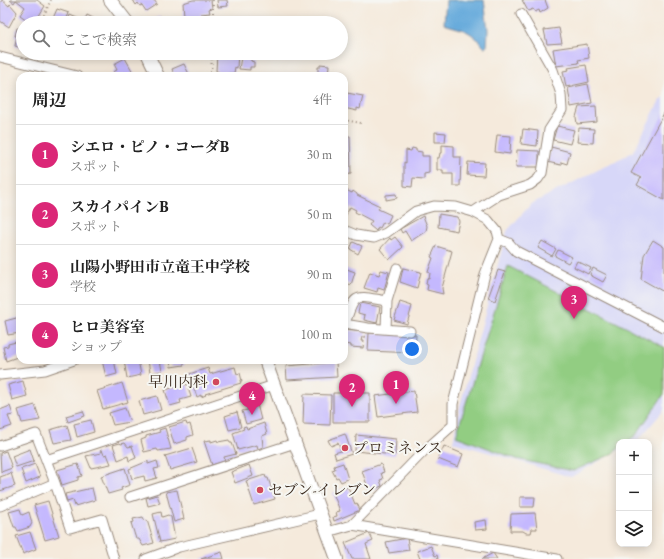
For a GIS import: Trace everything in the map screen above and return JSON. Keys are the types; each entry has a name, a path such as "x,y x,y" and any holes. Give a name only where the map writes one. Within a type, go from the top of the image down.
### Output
{"street":[{"path":"110,0 123,16"},
{"path":"473,212 499,195 530,185 538,179 542,173 549,130 562,110 562,94 553,70 521,14"},
{"path":"0,56 62,72"},
{"path":"150,60 156,72"},
{"path":"348,232 356,236 374,238 386,233 416,211 434,206 456,207 473,212 488,220 497,231 499,239 485,274 453,404 453,425 425,450 352,525"},
{"path":"499,239 509,243 516,251 664,327"},
{"path":"386,329 387,301 397,268"},
{"path":"348,314 351,304 355,298 361,297 387,301"},
{"path":"348,324 410,331"},
{"path":"1,372 45,370 62,364"},
{"path":"266,364 337,559"},
{"path":"46,460 274,385"},
{"path":"0,446 36,434 55,483 70,528 102,519 114,559"},
{"path":"130,497 295,443"},
{"path":"0,506 55,483"},
{"path":"146,559 179,546 320,514"},
{"path":"327,532 352,525 557,559"}],"path":[{"path":"43,16 51,0"},
{"path":"213,0 213,16"},
{"path":"212,60 212,72"},
{"path":"348,121 361,123"}],"shaded area":[{"path":"664,97 664,410 639,439 616,439 616,452 571,477 453,442 460,406 507,231 531,204 633,152 660,100"}],"green space":[{"path":"508,266 664,347 664,394 636,435 631,439 616,439 616,451 612,454 573,471 517,459 456,436"}],"water":[{"path":"446,0 484,0 488,30 487,46 484,47 470,33 444,24"}],"building":[{"path":"2,0 9,6 10,4 17,12 9,27 0,21 0,3"},
{"path":"16,0 37,0 45,6 39,16 21,16 20,15 25,7"},
{"path":"133,0 154,0 157,4 146,11 142,5 140,6 138,3 136,5"},
{"path":"193,0 211,0 212,8 209,9 210,13 201,14 201,16 184,16 183,3"},
{"path":"217,0 227,0 228,6 218,7"},
{"path":"522,0 545,0 548,8 540,13 539,10 535,12 533,9 528,11"},
{"path":"57,9 69,13 68,16 54,16"},
{"path":"559,28 562,43 547,44 544,30"},
{"path":"587,44 589,58 578,60 579,63 556,66 553,49"},
{"path":"121,60 126,60 133,72 113,72 117,70 114,64"},
{"path":"217,60 238,60 237,68 235,67 234,72 216,71"},
{"path":"240,60 251,60 254,62 254,67 250,67 250,70 239,69"},
{"path":"184,64 188,72 173,72 172,69"},
{"path":"320,64 329,65 328,72 318,72 318,67 320,67"},
{"path":"586,65 589,82 566,87 563,71 569,70 568,68"},
{"path":"588,84 592,103 571,107 568,88"},
{"path":"348,93 363,96 360,109 357,108 357,111 348,109"},
{"path":"596,106 597,122 577,124 576,117 579,107"},
{"path":"664,113 664,200 637,185 641,178 631,173"},
{"path":"557,126 574,130 570,144 553,140"},
{"path":"579,128 594,129 593,143 577,142"},
{"path":"523,129 538,131 537,146 521,144"},
{"path":"435,132 446,133 445,142 435,142"},
{"path":"497,135 511,136 510,154 495,152"},
{"path":"348,136 350,136 351,174 348,174"},
{"path":"442,145 454,146 454,157 461,157 460,186 453,186 453,174 443,174 443,170 437,170 437,158 439,158 440,153 442,153"},
{"path":"551,147 570,152 567,164 561,162 561,165 547,162"},
{"path":"412,148 416,149 416,151 422,152 422,156 429,156 429,173 424,174 424,179 413,178 412,187 404,186 404,162 406,163 406,150 411,151"},
{"path":"517,150 539,151 539,167 516,167"},
{"path":"468,162 485,163 484,176 467,175"},
{"path":"348,191 352,193 353,191 357,195 380,206 378,209 391,215 387,224 383,222 380,228 378,227 376,231 369,225 372,221 355,212 356,210 350,207 348,211"},
{"path":"396,194 397,198 386,200 386,195"},
{"path":"439,214 457,217 459,221 457,231 438,227"},
{"path":"423,216 427,226 426,231 411,241 405,231 402,233 400,229"},
{"path":"395,237 403,247 389,260 380,249 390,238 391,240"},
{"path":"653,240 664,247 664,292 641,279 644,255"},
{"path":"542,241 556,249 552,256 538,248"},
{"path":"353,242 362,246 358,254 350,249"},
{"path":"436,246 452,251 442,288 443,294 427,290 428,285 426,284 427,278 429,279 430,273 428,272 433,258 431,257"},
{"path":"558,250 572,257 568,263 555,256"},
{"path":"577,261 591,268 588,274 574,267"},
{"path":"403,268 421,272 417,288 400,282"},
{"path":"593,268 607,275 603,282 590,275"},
{"path":"348,269 355,272 351,285 348,284"},
{"path":"381,270 389,272 384,290 378,288 377,292 364,288 370,272 379,275"},
{"path":"498,270 505,272 495,301 488,298"},
{"path":"400,302 412,306 407,324 394,320"},
{"path":"360,303 380,307 377,323 364,320 365,315 358,313"},
{"path":"16,318 16,334 8,335 5,321"},
{"path":"348,330 366,332 365,337 362,337 361,341 364,341 363,348 351,347 351,345 348,345"},
{"path":"369,333 416,335 415,353 368,351"},
{"path":"16,342 16,357 6,361 3,347 8,346 8,344"},
{"path":"103,364 115,364 117,374 106,377"},
{"path":"125,364 139,364 141,375 127,378"},
{"path":"149,364 161,364 162,371 150,373"},
{"path":"171,364 184,364 184,365 171,367"},
{"path":"336,364 337,377 287,380 286,366"},
{"name":"早川内科","path":"235,367 237,374 240,373 241,383 205,394 206,395 201,397 201,395 197,397 189,374 208,368 210,374"},
{"path":"23,381 27,396 12,400 8,385"},
{"path":"122,383 128,402 103,409 97,391"},
{"path":"187,384 191,397 180,400 181,403 170,406 165,390"},
{"path":"414,391 417,412 378,417 375,396"},
{"path":"333,393 370,393 370,422 333,422"},
{"path":"304,394 331,395 330,425 303,424"},
{"path":"157,396 161,410 143,415 139,401"},
{"path":"257,404 261,420 246,424 242,411 248,410 247,407"},
{"path":"35,405 40,420 22,423 18,410"},
{"path":"10,406 13,415 8,416 12,426 0,430 0,410"},
{"path":"125,408 130,422 113,425 109,413"},
{"path":"83,411 85,416 68,422 66,416"},
{"path":"237,412 241,427 229,430 225,416"},
{"path":"91,420 94,432 77,437 74,424"},
{"path":"186,422 187,425 190,424 193,435 187,437 187,440 174,444 169,427"},
{"path":"264,423 267,434 262,436 263,447 258,449 257,445 238,450 233,433 244,429 243,427 246,426 247,429"},
{"path":"67,425 71,440 54,443 50,430"},
{"path":"165,428 171,449 158,451 157,449 144,452 141,440 146,438 146,436 160,432 159,430"},
{"name":"プロミネンス","path":"345,434 352,454 336,459 334,453 341,451 338,443 331,446 328,440"},
{"path":"356,435 396,439 395,455 355,451"},
{"path":"211,440 211,442 217,440 218,442 229,440 230,443 232,443 236,454 224,457 225,461 212,465 204,441"},
{"path":"125,443 128,447 132,446 136,458 129,461 128,456 118,460 113,445"},
{"path":"444,446 463,454 458,467 438,459"},
{"path":"192,448 197,462 170,470 165,456"},
{"path":"30,449 34,461 16,467 12,456"},
{"path":"102,450 104,455 107,454 111,464 91,468 86,456 101,453 100,451"},
{"path":"6,451 12,468 1,472 0,453"},
{"path":"148,461 148,464 157,461 159,468 154,469 157,478 145,481 144,476 132,479 129,469"},
{"path":"343,463 348,479 341,482 338,477 336,478 332,470 335,469 334,466"},
{"path":"35,464 40,477 26,483 21,469"},
{"path":"78,464 82,476 78,477 78,480 62,485 57,470"},
{"path":"381,464 384,472 381,473 383,479 380,480 382,486 369,491 362,471"},
{"path":"249,465 253,476 235,483 231,472"},
{"path":"125,468 130,485 121,488 122,490 108,494 101,476"},
{"path":"11,473 15,486 0,491 0,477"},
{"name":"セブン-イレブン","path":"265,475 266,478 268,478 275,499 254,505 246,481"},
{"path":"348,487 355,504 357,503 360,510 334,521 333,517 337,516 336,512 340,511 333,493"},
{"path":"92,488 95,500 75,506 73,500 67,502 65,494"},
{"path":"177,490 184,519 174,522 166,492"},
{"path":"157,495 160,503 148,506 146,498"},
{"path":"520,497 535,497 534,507 520,507"},
{"path":"48,501 59,536 45,540 34,505"},
{"path":"20,509 22,515 29,512 32,523 30,527 18,531 16,527 14,527 9,512"},
{"path":"161,512 162,517 168,515 171,517 175,539 160,542 153,514"},
{"path":"535,513 537,529 532,529 531,533 526,533 523,531 510,531 511,514"},
{"path":"143,517 145,521 147,520 154,543 143,546 139,539 136,539 131,523 134,522 133,519"},
{"path":"486,520 487,529 475,530 474,522"},
{"path":"30,532 36,549 23,554 16,536"},
{"path":"369,533 373,541 366,544 371,559 352,559 345,543"},
{"path":"407,538 409,550 389,553 386,542"},
{"path":"431,546 435,556 437,555 438,559 420,559 417,551"},
{"path":"222,552 224,559 201,559"},
{"path":"493,553 497,559 482,559"}],"place":[{"name":"山陽小野田市立竜王中学校","path":"574,319"},
{"name":"早川内科","path":"216,382"},
{"name":"シエロ・ピノ・コーダB","path":"396,404"},
{"name":"スカイパインB","path":"352,407"},
{"name":"ヒロ美容室","path":"252,415"},
{"name":"プロミネンス","path":"345,448"},
{"name":"セブン-イレブン","path":"260,490"}]}
